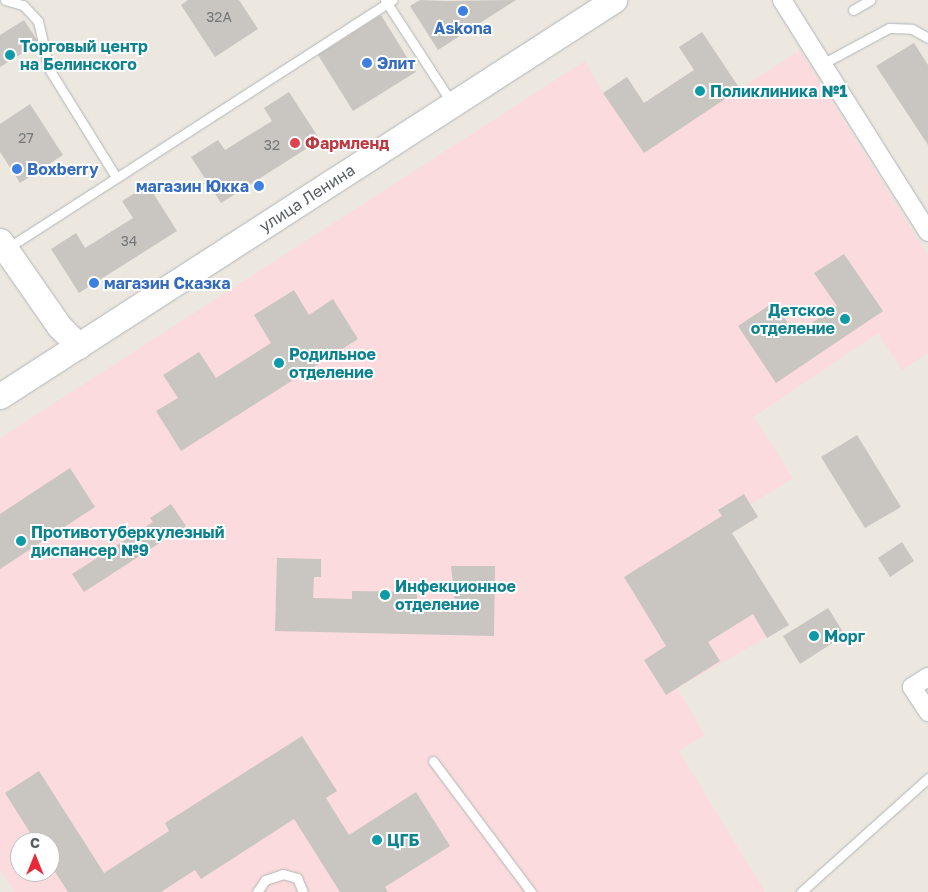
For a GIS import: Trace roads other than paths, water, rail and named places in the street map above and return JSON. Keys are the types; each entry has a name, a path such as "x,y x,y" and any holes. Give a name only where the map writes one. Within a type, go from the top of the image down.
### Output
{"main road":[{"name":"улица Ленина","path":"0,396 614,0"},
{"path":"2,248 59,326 79,346"}],"street":[{"path":"782,0 928,232"},
{"path":"928,677 912,687 928,712"}],"lane":[{"path":"5,0 23,4 38,21 49,68 116,177"},
{"path":"853,10 870,0"},
{"path":"2,248 389,1 452,104"},
{"path":"826,70 889,28 912,29 928,38"},
{"path":"433,761 531,892"},
{"path":"800,892 928,778"},
{"path":"257,892 265,880 283,874 297,878 303,892"}],"place":[{"name":"Askona","path":"463,11"},
{"name":"Торговый центр на Белинского","path":"10,55"},
{"name":"Элит","path":"367,63"},
{"name":"Поликлиника №1","path":"700,91"},
{"name":"Фармленд","path":"295,143"},
{"name":"Boxberry","path":"17,169"},
{"name":"магазин Юкка","path":"259,186"},
{"name":"магазин Сказка","path":"94,283"},
{"name":"Детское отделение","path":"845,319"},
{"name":"Родильное отделение","path":"279,363"},
{"name":"Противотуберкулезный диспансер №9","path":"21,541"},
{"name":"Инфекционное отделение","path":"385,595"},
{"name":"Морг","path":"814,636"},
{"name":"ЦГБ","path":"377,840"}]}
